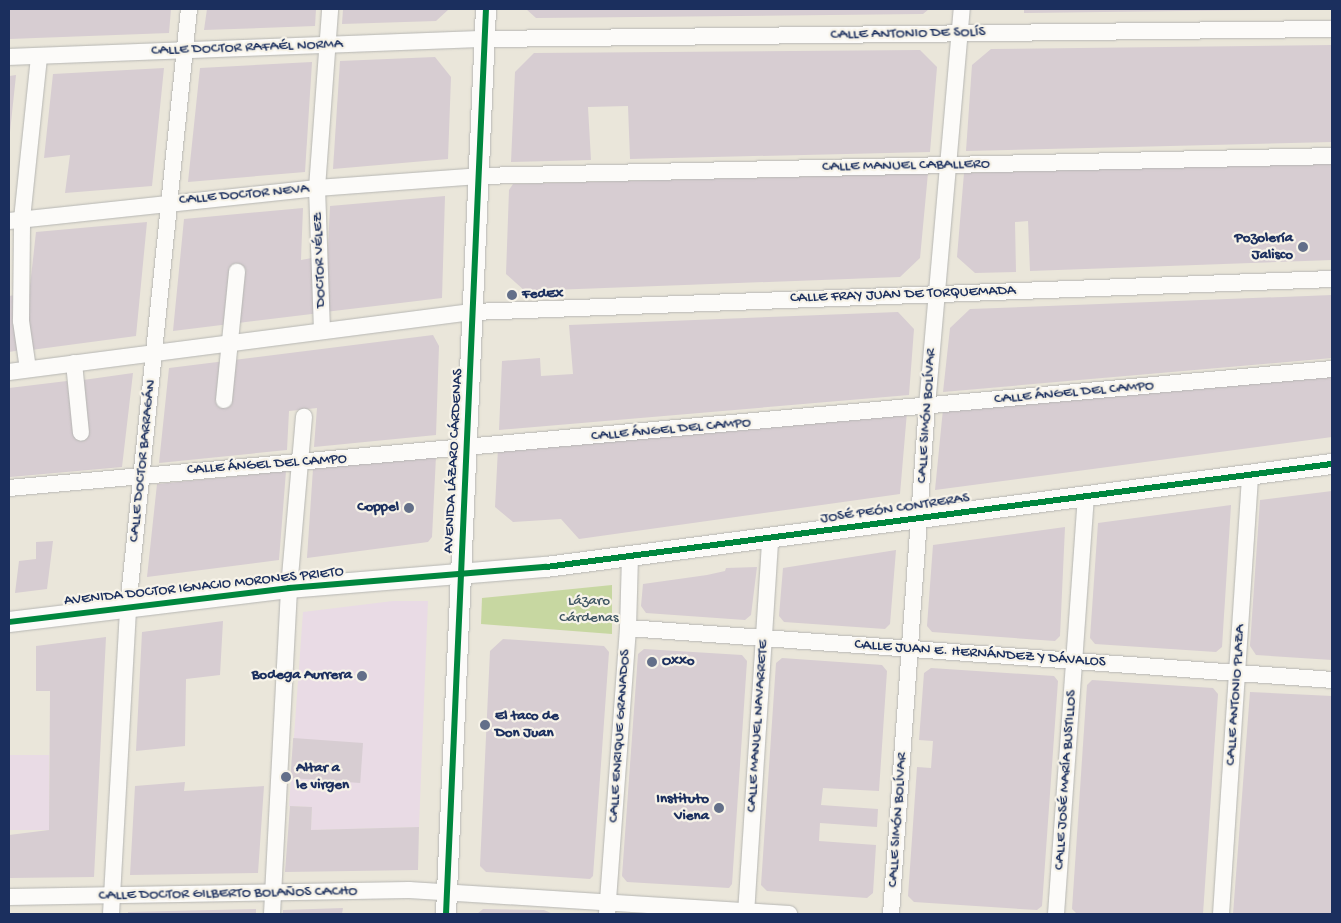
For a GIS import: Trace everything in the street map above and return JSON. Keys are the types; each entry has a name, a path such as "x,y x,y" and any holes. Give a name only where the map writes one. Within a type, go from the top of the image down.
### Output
{"main road":[{"name":"AVENIDA LÁZARO CÁRDENAS","path":"446,914 486,9"},
{"name":"JOSÉ PEÓN CONTRERAS","path":"461,573 630,557 1332,464"},
{"name":"AVENIDA DOCTOR IGNACIO MORONES PRIETO","path":"9,622 289,588 461,573"}],"street":[{"name":"CALLE DOCTOR BARRAGÁN","path":"111,914 128,607 189,9"},
{"name":"DOCTOR VÉLEZ","path":"322,331 317,188 330,9"},
{"name":"CALLE SIMÓN BOLÍVAR","path":"891,914 927,406 962,9"},
{"name":"CALLE ANTONIO DE SOLÍS","path":"485,39 1332,28"},
{"name":"CALLE DOCTOR RAFAÉL NORMA","path":"9,57 485,39"},
{"path":"28,369 21,321 15,220 39,56"},
{"name":"CALLE MANUEL CABALLERO","path":"479,176 1332,156"},
{"name":"CALLE DOCTOR NEVA","path":"15,220 168,202 317,188 479,176"},
{"path":"224,400 237,272"},
{"name":"CALLE FRAY JUAN DE TORQUEMADA","path":"9,372 473,312 1332,279"},
{"path":"74,363 81,433"},
{"name":"CALLE ÁNGEL DEL CAMPO","path":"9,488 141,475 467,449 1332,369"},
{"path":"272,914 289,588 304,417"},
{"name":"CALLE ANTONIO PLAZA","path":"1221,914 1250,475"},
{"name":"CALLE JOSÉ MARÍA BUSTILLOS","path":"1056,914 1086,497"},
{"name":"CALLE MANUEL NAVARRETE","path":"746,913 770,538"},
{"name":"CALLE ENRIQUE GRANADOS","path":"607,908 628,628 630,557"},
{"name":"CALLE JUAN E. HERNÁNDEZ Y DÁVALOS","path":"628,628 1332,680"},
{"name":"CALLE DOCTOR GILBERTO BOLAÑOS CACHO","path":"9,898 447,892 607,908 789,914"}],"shaded area":[{"name":"Bodega Aurrera","path":"393,601 428,601 419,827 311,830 312,807 289,806 303,612"},
{"path":"9,755 49,755 49,830 9,830"}],"green space":[{"name":"Lázaro Cárdenas","path":"612,585 612,634 481,624 482,598"}],"building":[{"path":"9,9 171,9 169,33 9,39"},
{"path":"207,9 316,9 315,26 204,30"},
{"path":"343,9 449,9 436,21 342,24"},
{"path":"526,9 929,9 923,14 536,18"},
{"path":"1024,9 1264,9 1264,10 1024,13"},
{"path":"1332,45 1332,142 966,151 972,65 991,49"},
{"path":"920,50 937,67 930,152 630,159 628,106 588,107 591,160 511,162 515,72 534,53"},
{"path":"435,57 451,77 448,159 333,169 340,61"},
{"path":"312,62 305,172 188,182 200,68"},
{"path":"164,68 152,186 65,193 70,155 44,158 53,74"},
{"path":"16,75 10,132 9,132 9,76"},
{"path":"1332,163 1332,260 1030,271 1028,221 1015,222 1016,272 975,273 957,257 964,173"},
{"path":"928,173 920,258 900,277 525,291 506,274 509,190 513,184"},
{"path":"445,196 442,298 325,312 330,206"},
{"path":"303,208 301,260 312,258 320,313 173,331 184,219"},
{"path":"147,222 136,336 31,350 28,304 36,232"},
{"path":"15,295 21,350 9,352 9,296"},
{"path":"1332,295 1332,358 943,392 950,328 970,309"},
{"path":"898,312 914,329 909,395 499,430 502,361 540,358 541,376 573,374 569,325"},
{"path":"433,335 439,346 436,435 314,447 317,408 289,411 287,450 159,463 169,368"},
{"path":"133,373 122,467 10,477 9,388 67,381 76,437 76,381"},
{"path":"1332,376 1332,437 935,490 943,409"},
{"path":"907,412 900,494 579,539 561,519 513,522 495,507 498,448"},
{"path":"436,456 432,537 428,542 307,558 313,469"},
{"path":"286,471 279,560 147,577 157,484"},
{"path":"1332,491 1332,660 1256,655 1250,646 1260,500"},
{"path":"1231,505 1222,647 1216,652 1095,644 1090,638 1098,523"},
{"path":"1065,527 1060,636 1055,641 932,632 927,626 933,545"},
{"path":"53,541 47,589 15,593 19,561 36,559 36,542"},
{"path":"896,550 890,624 885,629 784,622 779,616 783,568"},
{"path":"757,567 751,615 745,620 646,613 641,606 643,584 707,575 725,571 726,568"},
{"path":"223,621 220,675 186,679 185,746 136,751 142,632"},
{"path":"106,637 94,877 9,878 9,835 49,830 50,691 36,691 36,646"},
{"path":"503,639 604,646 609,652 593,876 590,879 486,872 480,866 490,651"},
{"path":"644,649 742,655 747,661 732,884 729,888 627,882 622,876 638,654"},
{"path":"782,658 882,665 887,671 879,791 823,788 821,805 878,809 877,827 820,823 819,841 876,845 873,893 867,898 767,891 761,885 776,663"},
{"path":"931,668 1054,676 1058,681 1042,906 1037,910 914,902 908,896 917,767 931,768 933,741 919,740 924,673"},
{"path":"1092,680 1213,688 1218,694 1203,914 1095,914 1076,913 1072,909 1087,685"},
{"path":"1250,692 1332,696 1332,914 1233,914"},
{"path":"293,738 363,743 360,783 290,778"},
{"path":"185,782 184,791 264,786 258,873 130,875 135,786"},
{"path":"290,806 312,807 311,830 419,827 418,870 285,872"},
{"path":"343,908 342,914 283,914 283,910"},
{"path":"256,909 256,914 128,914 128,912"},
{"path":"483,909 544,910 553,914 477,914"}],"cycle path":[{"path":"446,914 486,9"},
{"path":"9,622 289,588 546,567 1332,464"}],"place":[{"name":"Pozolería Jalisco","path":"1303,247"},
{"name":"FedEx","path":"512,295"},
{"name":"Coppel","path":"409,508"},
{"name":"Oxxo","path":"652,662"},
{"name":"Bodega Aurrera","path":"362,676"},
{"name":"El taco de Don Juan","path":"485,725"},
{"name":"Altar a le virgen","path":"286,777"},
{"name":"Instituto Viena","path":"719,808"}]}
